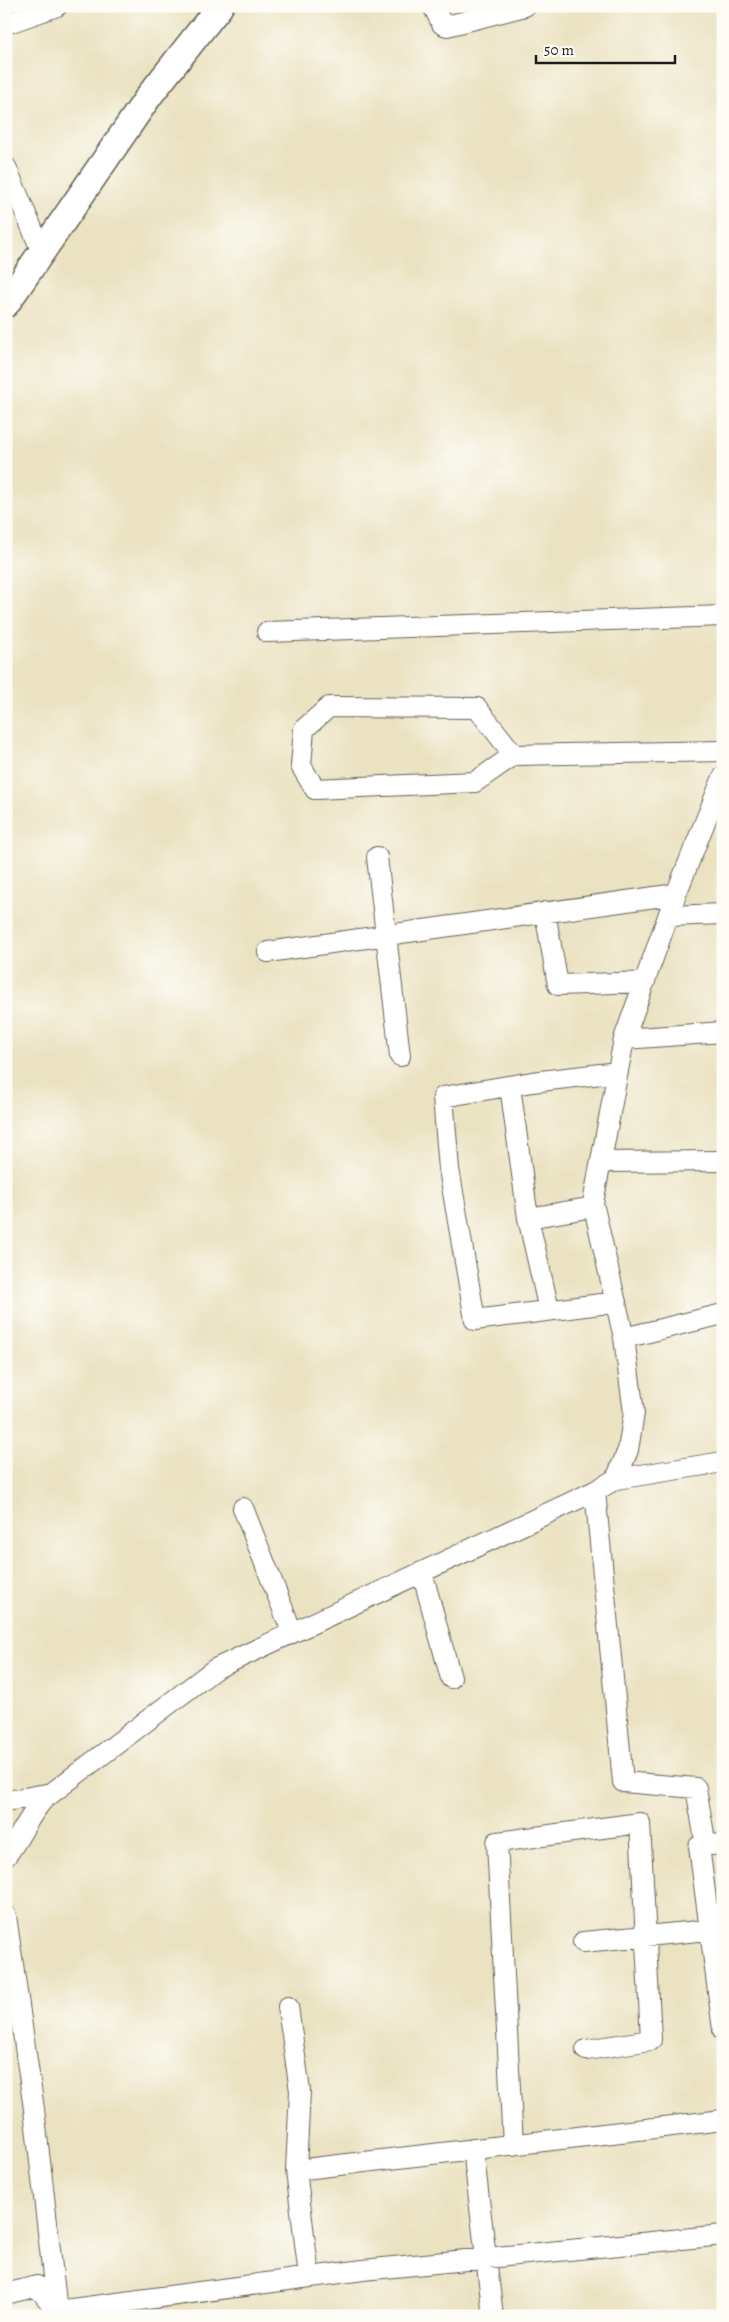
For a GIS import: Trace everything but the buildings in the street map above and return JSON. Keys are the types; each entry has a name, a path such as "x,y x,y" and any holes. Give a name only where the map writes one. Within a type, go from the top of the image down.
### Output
{"main road":[{"path":"6,304 149,96 220,6"}],"street":[{"path":"6,24 57,6"},
{"path":"433,6 442,24 447,26 525,6"},
{"path":"6,167 42,252"},
{"path":"267,632 723,616"},
{"path":"514,755 477,708 329,707 304,729 301,766 315,789 475,782 514,755 723,751"},
{"path":"616,1478 628,1450 634,1413 624,1338 594,1207 624,1039 676,894 723,777"},
{"path":"377,857 400,1056"},
{"path":"268,952 676,894"},
{"path":"545,912 558,986 645,982"},
{"path":"668,916 723,914"},
{"path":"624,1039 723,1032"},
{"path":"616,1302 475,1320 452,1188 443,1097 618,1072"},
{"path":"510,1086 528,1218 549,1310"},
{"path":"601,1162 723,1161"},
{"path":"528,1218 594,1207"},
{"path":"624,1338 723,1314"},
{"path":"6,1856 36,1808 52,1793 214,1669 595,1491 616,1478 723,1462"},
{"path":"595,1491 623,1782 696,1788 714,1845 699,1846 723,2030"},
{"path":"242,1508 292,1632"},
{"path":"422,1572 451,1678"},
{"path":"6,1801 52,1793"},
{"path":"513,2145 497,1842 640,1823 652,2040 586,2050"},
{"path":"6,1916 34,2109 57,2313"},
{"path":"584,1942 709,1930"},
{"path":"288,2007 300,2091 296,2170 309,2276"},
{"path":"296,2170 723,2120"},
{"path":"473,2149 493,2316"},
{"path":"57,2313 309,2276 723,2235"},
{"path":"6,2294 37,2286 57,2313"}]}
